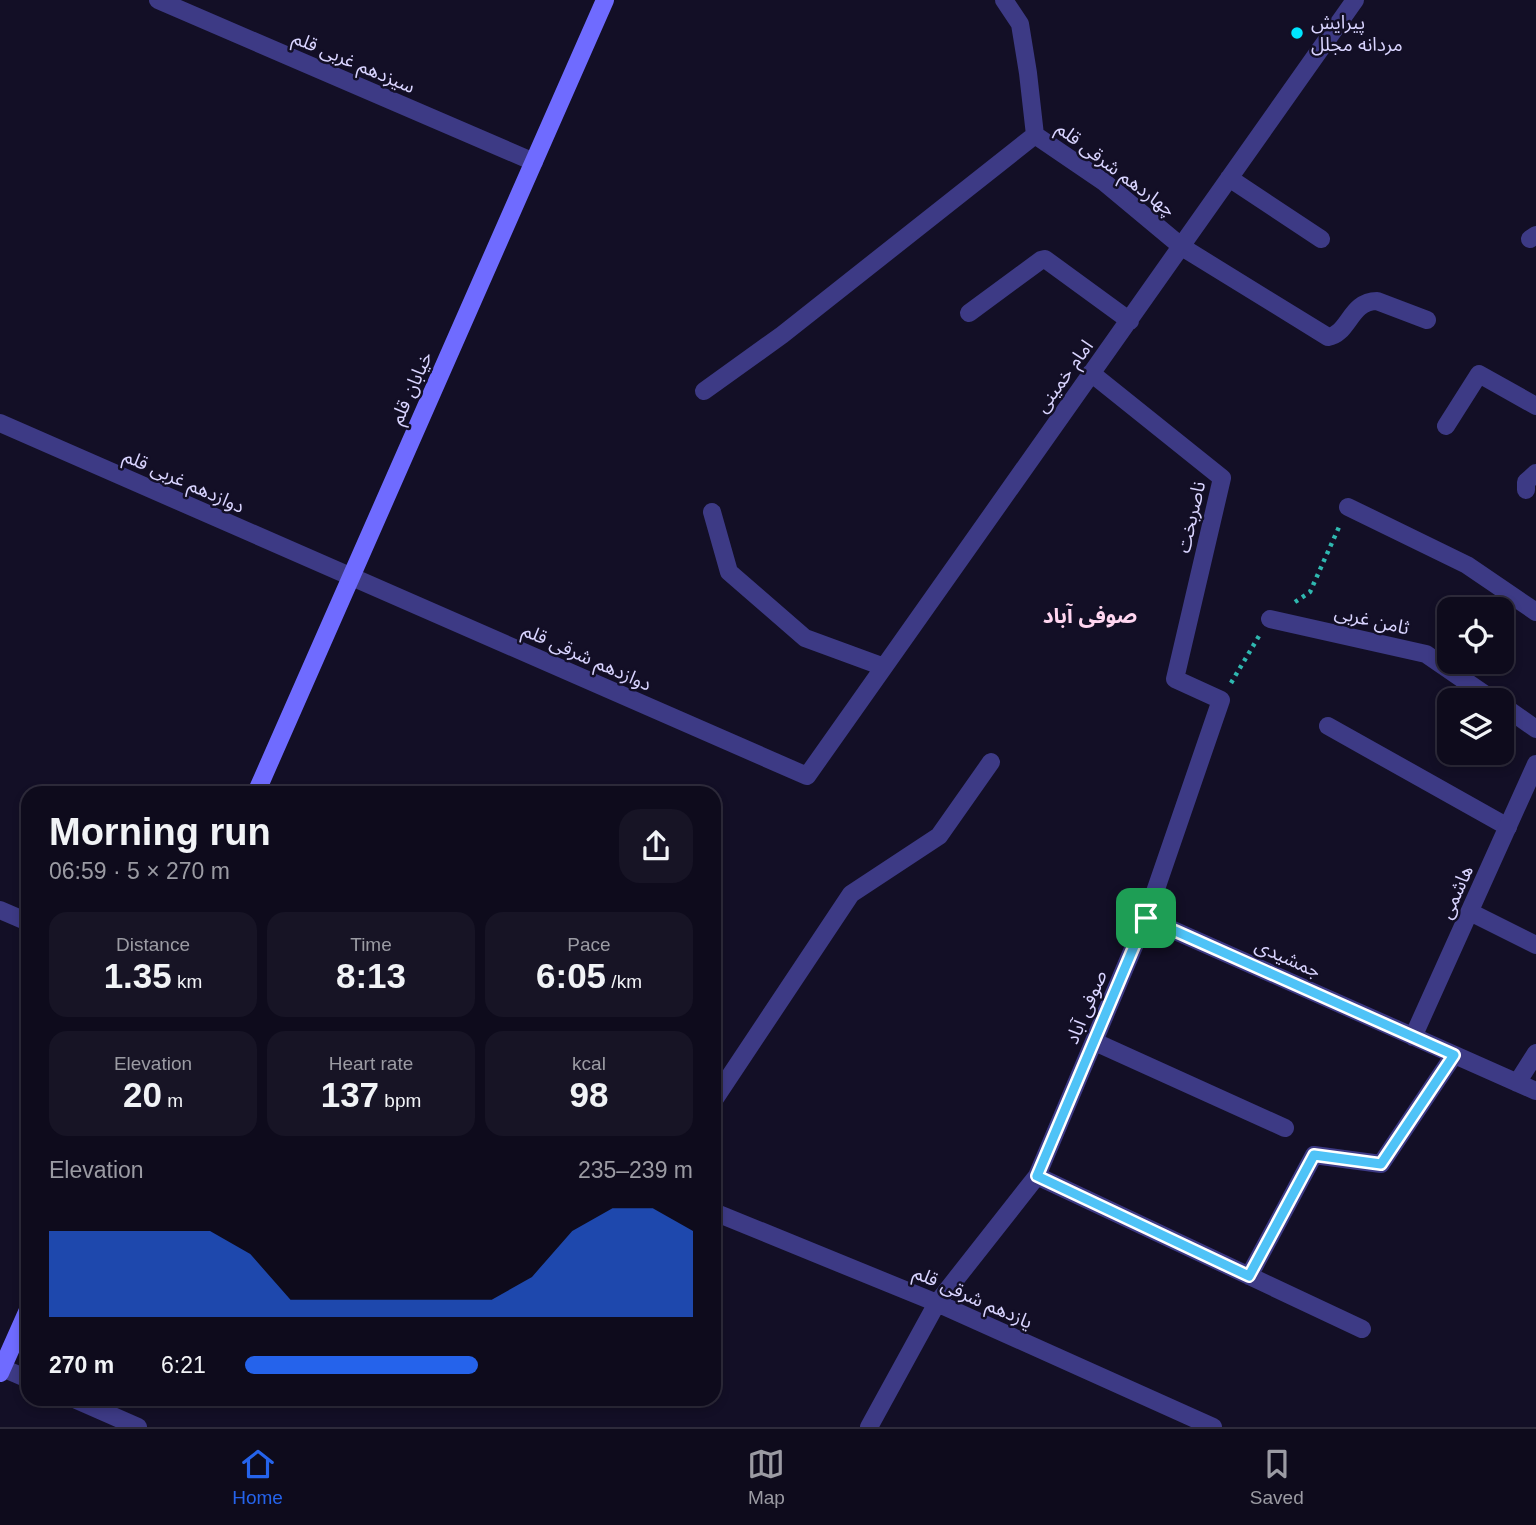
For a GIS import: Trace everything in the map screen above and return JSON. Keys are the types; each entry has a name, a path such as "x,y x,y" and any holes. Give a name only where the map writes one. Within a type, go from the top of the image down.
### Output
{"street":[{"name":"سیزدهم غربی قلم","path":"158,0 534,162"},
{"name":"خیابان قلم","path":"259,786 605,0"},
{"name":"چهاردهم شرقی قلم","path":"1004,0 1020,24 1035,135 1104,182 1182,247 1328,337 1337,334 1360,304 1368,301 1377,301 1427,320"},
{"name":"امام خمینی","path":"807,776 1355,0"},
{"path":"704,391 782,335 1035,135"},
{"path":"1229,178 1321,239"},
{"path":"969,313 1045,259 1130,321"},
{"name":"ناصربخت","path":"1091,373 1222,478 1175,679 1221,700"},
{"path":"1446,426 1479,374 1536,406"},
{"name":"دوازدهم غربی قلم","path":"0,423 351,577"},
{"path":"1531,494 1526,482 1536,473"},
{"path":"1348,507 1467,565 1536,611"},
{"path":"712,512 729,572 805,638 884,667"},
{"name":"دوازدهم شرقی قلم","path":"351,577 807,776"},
{"name":"ثامن غربی","path":"1270,619 1426,654 1476,688"},
{"name":"صوفی آباد","path":"869,1427 937,1303 1037,1176 1146,918 1221,700"},
{"path":"1514,713 1536,729"},
{"path":"1328,726 1508,827"},
{"path":"721,1089 851,894 939,836 991,762"},
{"name":"هاشمی","path":"1413,1037 1536,764"},
{"path":"0,910 21,919"},
{"path":"1470,912 1536,945"},
{"name":"جمشیدی","path":"1146,918 1536,1091"},
{"path":"1095,1042 1284,1128"},
{"path":"1517,1083 1536,1053"},
{"path":"1249,1276 1314,1155 1381,1164 1454,1055"},
{"path":"1037,1176 1363,1329"},
{"name":"یازدهم شرقی قلم","path":"721,1215 937,1303 1213,1427"},
{"path":"21,1325 1,1369 21,1376"},
{"path":"90,1406 138,1427"}],"path":[{"path":"1221,700 1270,619 1310,592 1348,507"}],"place":[{"name":"پیرایش مردانه مجلل","path":"1297,33"}],"district":[{"name":"صوفی آباد","path":"1090,615"}],"route":[{"path":"1146,918 1454,1055 1381,1164 1314,1155 1249,1276 1037,1176 1146,918"}]}
